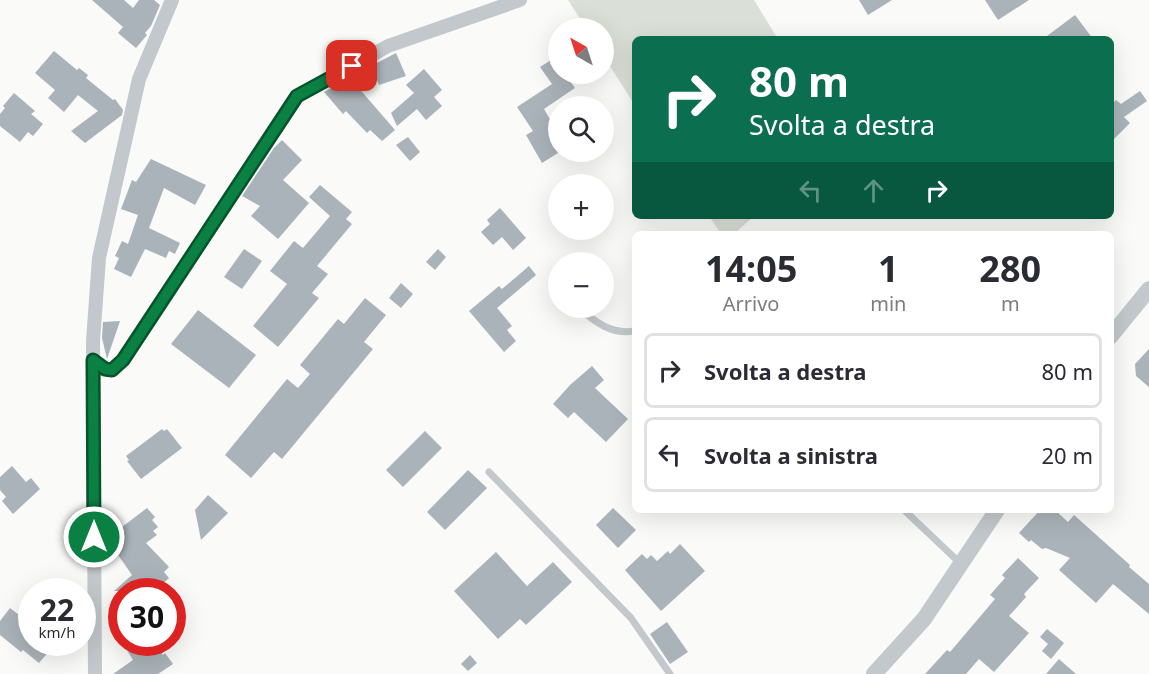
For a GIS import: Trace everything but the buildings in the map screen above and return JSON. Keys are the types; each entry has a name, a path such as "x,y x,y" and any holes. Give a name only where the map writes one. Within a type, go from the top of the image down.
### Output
{"street":[{"path":"95,674 93,360 99,258 139,79 172,0"},
{"path":"93,360 105,369 112,370 123,360 297,96 388,46 520,0"},
{"path":"1114,333 1149,289"},
{"path":"874,674 924,619 995,513"}],"lane":[{"path":"591,318 599,325 623,333 632,331"},
{"path":"489,472 630,618 670,674"},
{"path":"907,513 961,564"}],"shaded area":[{"path":"568,0 754,0 776,36 632,36 632,101 614,72 614,18 580,18"},
{"path":"711,219 751,219 737,231 719,231"}],"route":[{"path":"94,537 93,360 105,369 112,370 123,360 297,96 352,66"}]}
